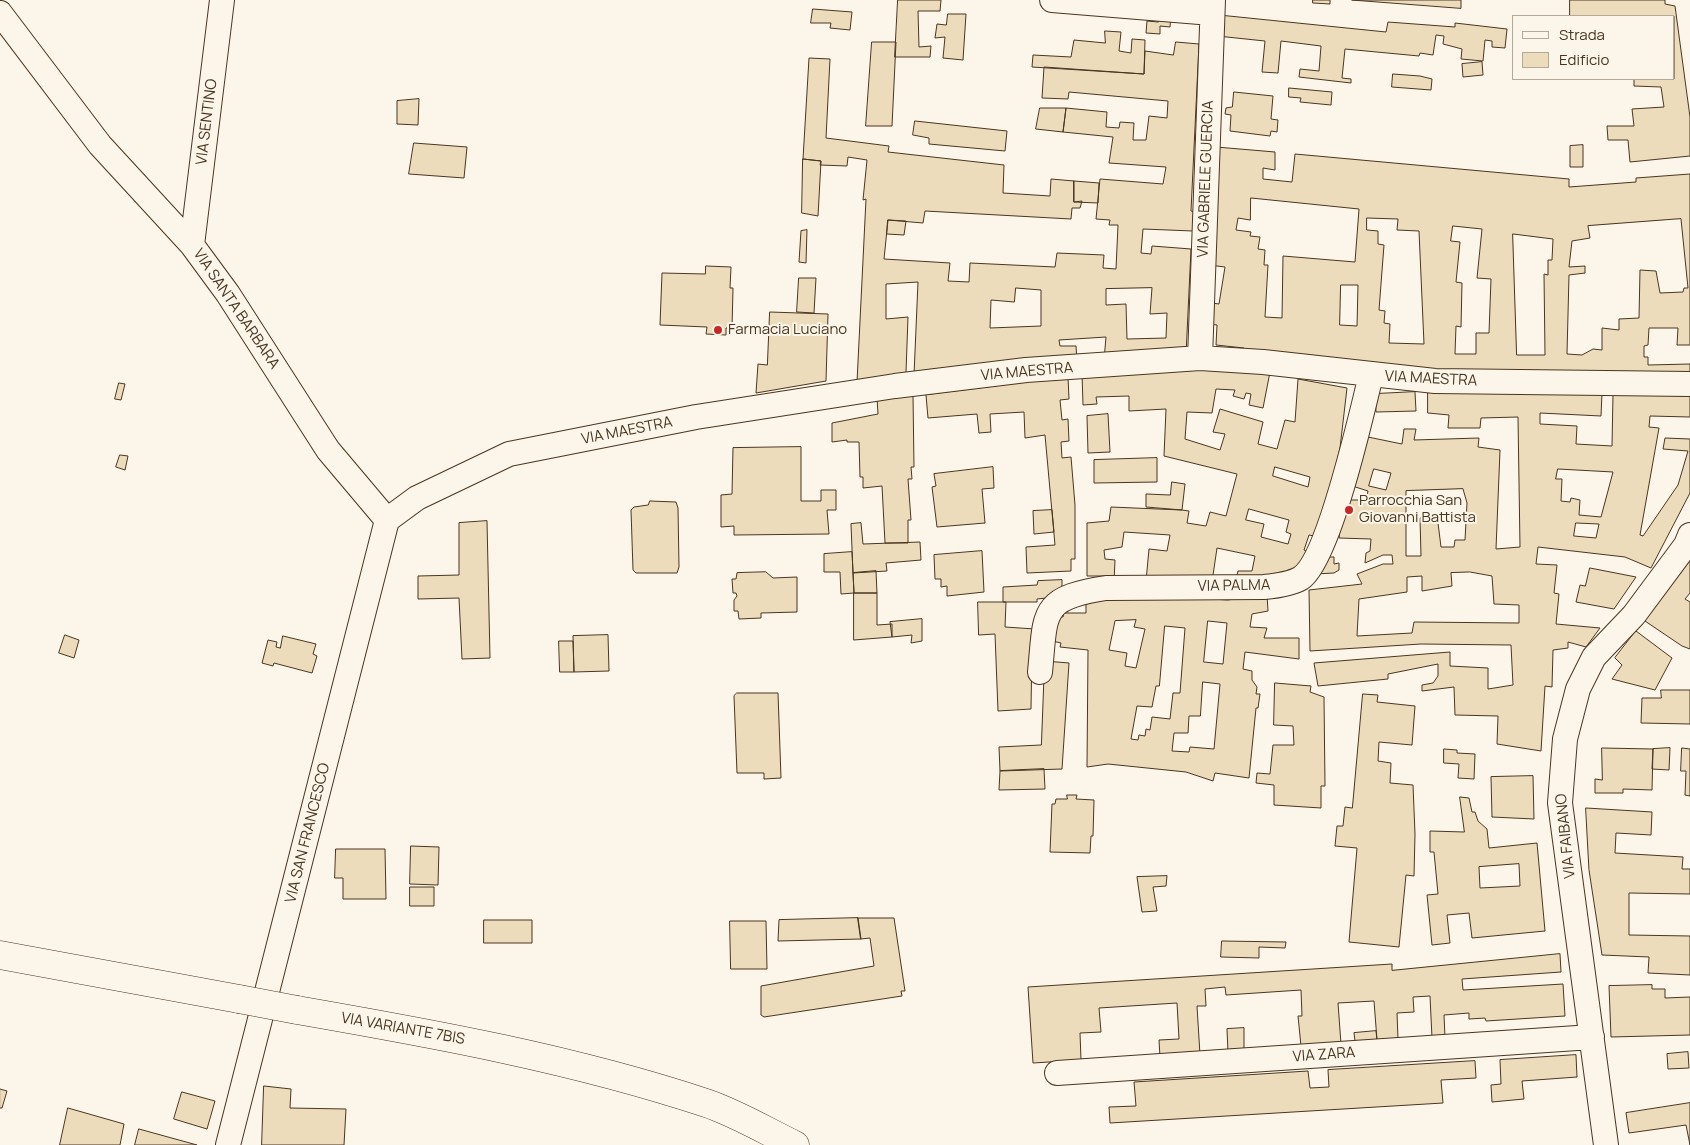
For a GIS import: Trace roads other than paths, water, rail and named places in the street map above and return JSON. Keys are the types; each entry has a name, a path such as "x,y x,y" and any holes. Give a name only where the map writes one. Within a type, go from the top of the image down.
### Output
{"main road":[{"name":"VIA VARIANTE 7BIS","path":"0,956 462,1039 586,1068 708,1104 795,1145"}],"street":[{"name":"VIA SENTINO","path":"192,245 222,0"},
{"path":"1052,0 1213,6"},
{"name":"VIA GABRIELE GUERCIA","path":"1200,358 1213,6"},
{"name":"VIA SANTA BARBARA","path":"0,13 100,145 192,245 228,294 328,450 387,520"},
{"name":"VIA MAESTRA","path":"387,520 417,498 479,466 509,454 696,417 895,386 1026,370 1200,358 1263,362 1435,381 1690,384"},
{"name":"VIA PALMA","path":"1040,672 1046,617 1051,607 1081,592 1106,588 1264,587 1277,586 1301,578 1313,562 1331,521 1356,438 1370,375"},
{"name":"VIA SAN FRANCESCO","path":"228,1145 387,520"},
{"name":"VIA FAIBANO","path":"1606,1145 1560,803 1565,739 1578,689 1594,657 1634,615 1686,545 1690,535"},
{"name":"VIA ZARA","path":"1056,1073 1592,1037"}],"place":[{"name":"Farmacia Luciano","path":"718,330"},
{"name":"Parrocchia San Giovanni Battista","path":"1349,510"}]}
